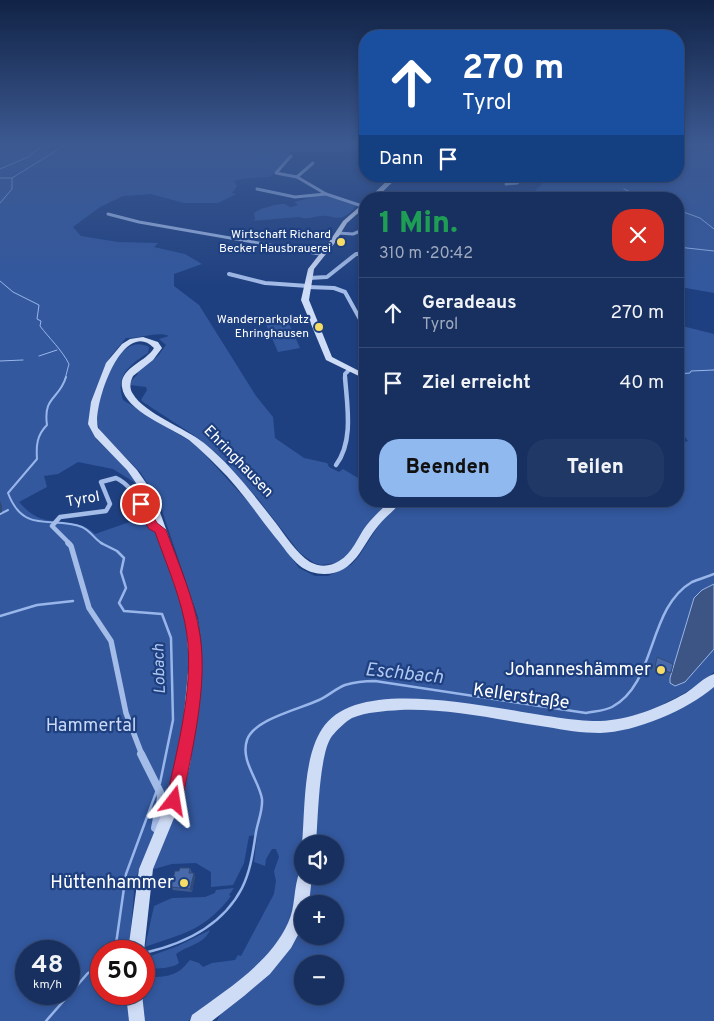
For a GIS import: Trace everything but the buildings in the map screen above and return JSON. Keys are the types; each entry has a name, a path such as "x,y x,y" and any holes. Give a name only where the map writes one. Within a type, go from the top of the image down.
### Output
{"main road":[{"path":"359,209 345,222 311,269 306,304 327,356 336,363 359,374"},
{"name":"Ehringhausen","path":"137,940 146,869 174,801 183,764 195,662 189,614 150,499 141,481 100,438 93,422 102,380 110,362 122,347 138,340 152,342 157,346 153,356 137,366 130,375 126,386 130,398 144,409 188,435 204,449 248,495 306,565 323,570 333,569 345,563 357,551 371,527 391,507"},
{"name":"Kellerstraße","path":"310,835 318,758 324,737 336,720 354,710 381,704 418,704 598,727 622,724 650,714 692,695 714,679"},
{"path":"198,1021 258,973 282,946 298,918 304,885"},
{"path":"135,1005 137,1021"}],"street":[{"path":"271,192 295,196 326,194"},
{"path":"322,192 359,204"},
{"path":"108,214 146,224 322,254"},
{"path":"338,233 359,232"},
{"path":"309,278 327,276 356,254 359,254"},
{"path":"229,274 261,282 340,290 348,295 359,317"},
{"path":"336,465 342,460 346,436 345,374 349,370"},
{"name":"Tyrol","path":"160,530 153,526 123,481 116,478 100,482 110,504 106,511 86,516 60,517 52,526 71,546 89,608 111,641 126,713 138,747 156,782 161,798 156,828 161,832"}],"green space":[{"name":"Hammertal","path":"0,192 233,192 232,193 236,194 218,203 184,203 151,194 123,196 100,207 73,227 81,236 118,242 158,243 154,247 185,254 202,264 174,274 174,286 199,305 256,396 273,417 275,438 304,458 327,463 329,467 339,472 343,469 359,478 359,507 386,507 349,554 336,563 321,565 314,563 300,553 258,499 217,454 195,436 143,402 141,400 147,390 146,387 130,385 130,382 138,374 136,371 158,356 166,345 159,339 169,336 159,334 126,338 110,357 103,371 94,399 90,426 97,440 125,467 142,489 184,611 190,652 182,735 174,778 169,798 138,872 134,892 130,940 90,940 90,1005 129,1005 130,1021 0,1021","holes":["78,462 113,469 134,482 150,515 95,534 77,524 39,518 29,512 19,502 47,487 44,476 58,474"]},
{"path":"534,192 714,192 714,293 684,288 684,192"},
{"path":"308,196 329,196 356,206 349,214 341,218 323,216 250,221 255,220 254,213 260,210 282,204 292,207 298,205 294,202 309,198"},
{"path":"287,319 300,348 278,352 266,324"},
{"path":"684,326 714,334 714,584 702,590 694,598 670,682 701,662 714,649 714,672 680,696 650,710 610,721 582,722 407,699 371,701 340,712 325,728 304,835 294,835 294,885 298,885 297,895 294,895 292,920 272,951 235,986 188,1021 144,1021 142,1005 155,1005 155,977 176,973 190,960 199,963 203,967 212,963 235,960 238,955 241,956 274,894 276,881 274,871 279,857 276,849 272,849 266,859 265,866 254,862 257,835 249,836 244,863 233,885 211,887 211,872 196,863 172,864 151,870 194,733 202,665 201,641 198,617 158,499 140,472 100,431 98,406 102,390 116,359 125,349 137,344 149,347 148,353 135,362 122,378 121,392 123,400 196,445 264,519 299,568 315,576 328,576 351,565 382,520 396,507 684,507 684,442 688,441 684,436"},
{"path":"714,685 714,1021 217,1021 221,1013 294,934 294,945 344,945 344,895 307,895 309,885 344,885 344,835 314,835 323,756 335,726 368,710 440,709 602,730"},
{"path":"234,888 229,895 231,896 212,917 182,934 155,943 155,940 147,940 154,906 172,898 205,897 215,893 216,890"},
{"path":"210,930 199,942 176,954 179,963 172,966 155,968 155,954 178,946"}],"shaded area":[{"path":"714,584 714,649 685,682 675,686 670,683 670,678 694,598 702,590"}],"waterway":[{"name":"Lobach","path":"0,203 10,192"},
{"path":"684,212 700,218 714,229"},
{"path":"684,248 714,251"},
{"name":"Lobach","path":"0,281 13,292 39,305 37,319 41,321 40,326 69,364 65,379"},
{"path":"39,356 57,350"},
{"path":"0,361 23,360"},
{"path":"684,374 690,373 691,371 714,370"},
{"name":"Lobach","path":"66,377 60,390 47,408 47,425 38,440 37,459 8,493 15,506 23,515 41,522 72,524 82,527 103,544"},
{"path":"0,514 8,510"},
{"name":"Lobach","path":"103,544 117,551 124,558 121,572 126,588 119,603 124,611 162,614 171,638 173,720 160,783"},
{"name":"Eschbach","path":"155,950 174,944 201,931 224,912 242,888 250,867 262,807 260,792 246,755 247,740 251,733 259,726 268,720 319,700 345,685 368,681 586,713 612,707 627,696 637,681 667,609 677,594 692,582 714,574"},
{"path":"0,616 37,605 73,601"},
{"name":"Lobach","path":"117,940 126,874 157,790"},
{"name":"Eschbach","path":"46,1021 90,972"}],"place":[{"name":"Wirtschaft Richard Becker Hausbrauerei","path":"341,242"},
{"name":"Wanderparkplatz Ehringhausen","path":"319,327"},
{"name":"Johanneshämmer","path":"661,670"},
{"name":"Hüttenhammer","path":"184,883"}],"route":[{"path":"141,504 153,526 160,530 186,601 192,623 195,649 189,724 183,764 174,801"}]}
